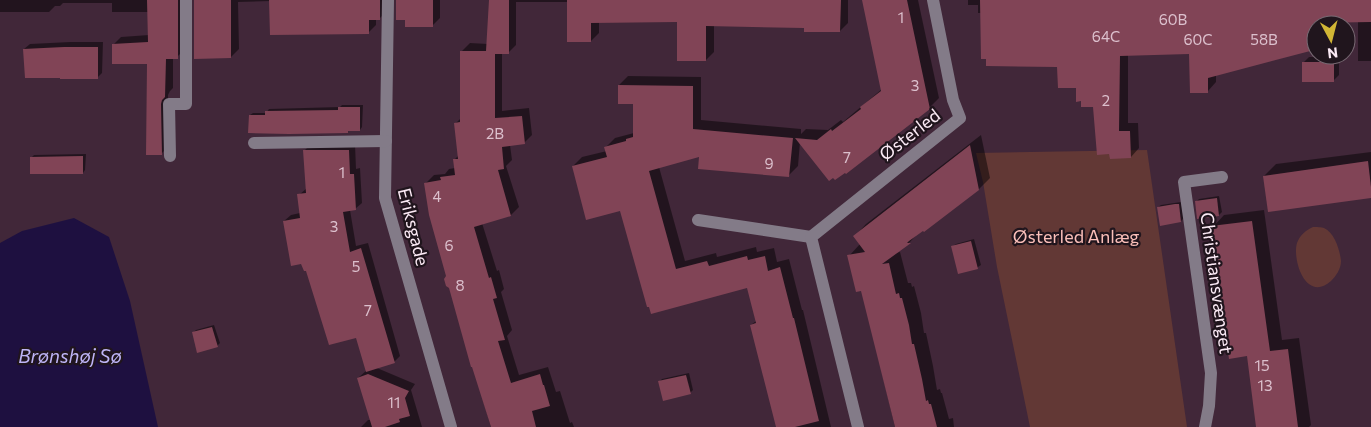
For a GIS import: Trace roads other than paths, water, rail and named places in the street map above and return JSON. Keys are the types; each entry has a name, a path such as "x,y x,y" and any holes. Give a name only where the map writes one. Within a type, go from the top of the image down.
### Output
{"street":[{"path":"170,156 169,104 186,104 186,0"},
{"name":"Eriksgade","path":"388,0 384,198 451,427"},
{"name":"Østerled","path":"811,237 960,118 953,100 933,0"},
{"path":"254,143 386,141"},
{"name":"Christiansvænget","path":"1204,427 1209,406 1211,373 1184,182 1222,177"},
{"path":"698,220 811,237 858,427"}],"water":[{"name":"Brønshøj Sø","path":"74,218 109,237 130,301 158,427 0,427 0,243 22,231"}],"park label":[{"name":"Østerled Anlæg","path":"1076,237"}]}
